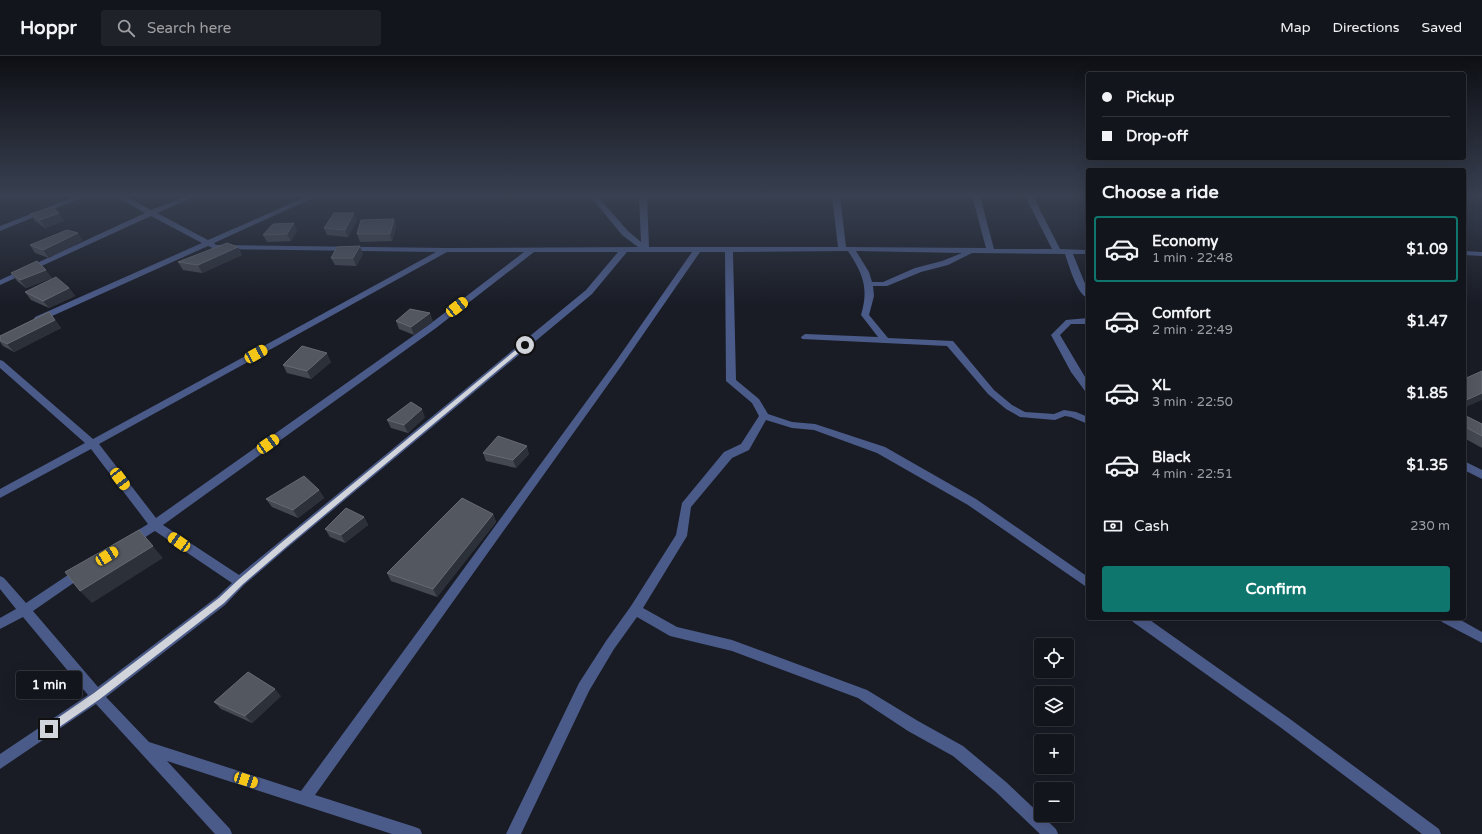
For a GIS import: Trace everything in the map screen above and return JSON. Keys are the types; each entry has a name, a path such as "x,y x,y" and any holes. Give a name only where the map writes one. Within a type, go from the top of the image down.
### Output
{"street":[{"path":"0,283 109,232"},
{"path":"188,232 215,246 447,250 846,249 990,252 1086,252"},
{"path":"29,323 233,232"},
{"path":"624,232 645,249"},
{"path":"645,232 645,249"},
{"path":"843,232 846,249 863,267 871,290 865,315 885,340"},
{"path":"985,232 990,252"},
{"path":"1047,232 1057,251"},
{"path":"0,762 97,696 221,601 240,582 493,370 589,292 625,249"},
{"path":"0,494 447,250"},
{"path":"121,546 155,525 433,326 532,250"},
{"path":"304,798 619,363 697,250"},
{"path":"729,250 731,381 756,402 764,416 792,425 815,427 881,450 972,502 1086,582"},
{"path":"869,284 884,284 918,270 945,263 971,251"},
{"path":"1068,251 1083,290 1086,294"},
{"path":"1466,253 1482,254"},
{"path":"1086,321 1069,322 1055,335 1076,372 1086,386"},
{"path":"805,337 950,343 991,392 1009,407 1023,415 1055,417 1064,413 1073,414 1086,420"},
{"path":"0,363 93,444 155,525 240,582"},
{"path":"513,834 584,687 610,645 635,610 681,536 686,506 728,455 745,447 764,416"},
{"path":"1466,466 1482,475"},
{"path":"0,624 24,611 88,567"},
{"path":"0,581 97,696 225,834"},
{"path":"635,610 674,632 732,646 862,694 913,726 958,751 1001,787 1051,834"},
{"path":"1140,620 1304,736 1434,834"},
{"path":"1450,620 1482,638"},
{"path":"145,747 415,834"}],"building":[{"path":"61,232 78,233 43,250 30,245"},
{"path":"265,232 288,232 287,234 263,235"},
{"path":"357,232 390,232 390,234 357,234"},
{"path":"227,243 238,247 198,265 178,262"},
{"path":"360,246 353,258 331,258 337,247"},
{"path":"37,261 46,270 20,280 11,273"},
{"path":"56,277 69,288 43,301 25,292"},
{"path":"410,309 430,313 411,327 396,321"},
{"path":"49,312 55,320 7,344 0,340 0,336"},
{"path":"302,346 327,353 307,371 283,365"},
{"path":"1482,371 1482,393 1466,400 1466,378"},
{"path":"411,402 422,409 404,425 387,420"},
{"path":"1466,416 1482,424 1482,436 1466,427"},
{"path":"498,436 527,446 513,460 483,453"},
{"path":"304,476 319,490 293,510 266,499"},
{"path":"462,498 493,514 433,589 387,573"},
{"path":"346,508 364,517 341,535 325,529"},
{"path":"139,530 153,546 80,591 65,572"},
{"path":"248,672 275,689 245,716 214,702"}],"route":[{"path":"49,729 97,696 221,601 240,582 283,545 525,345"}]}
